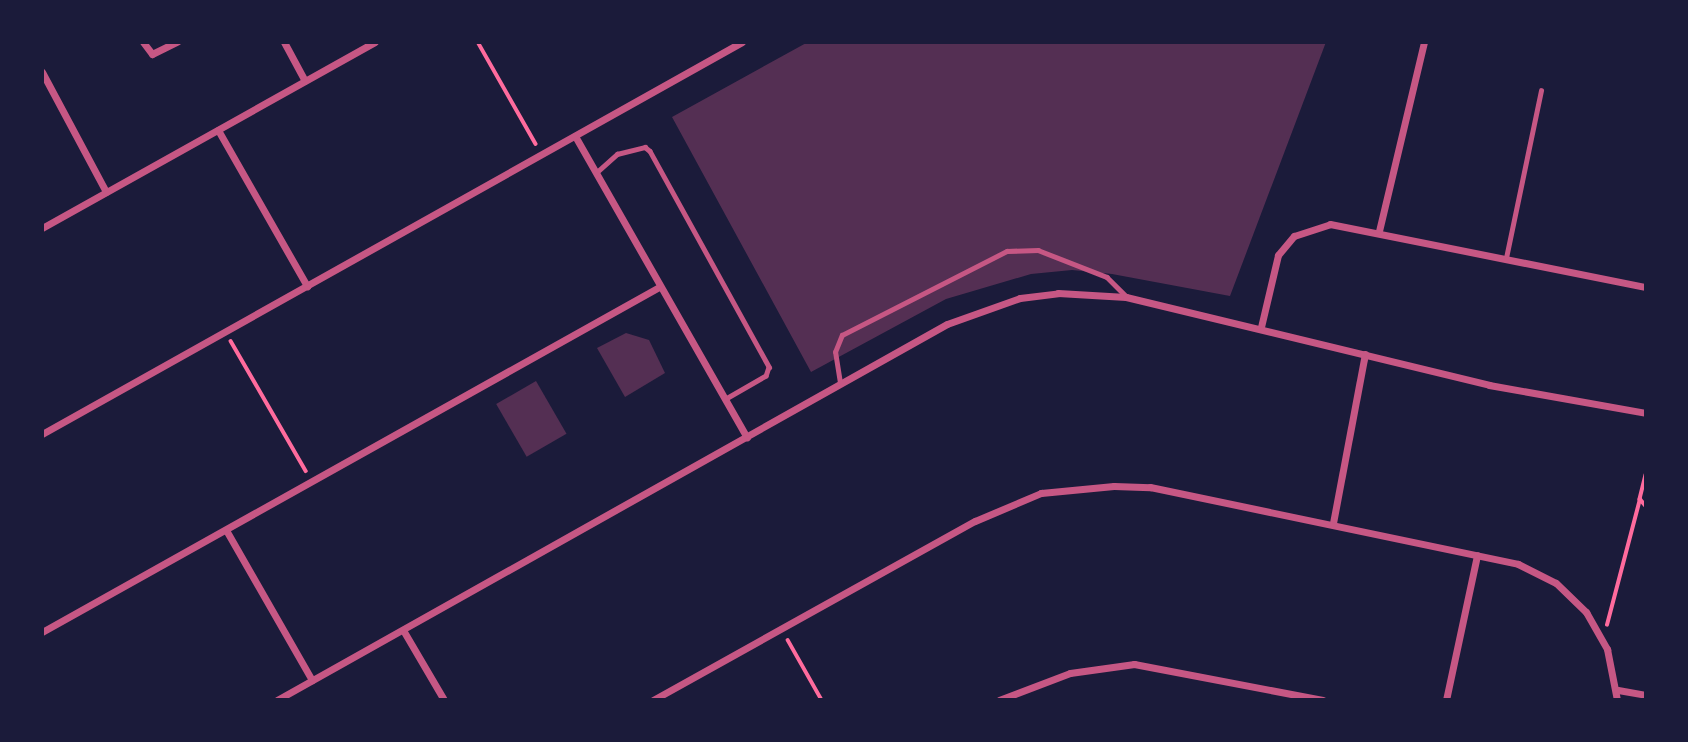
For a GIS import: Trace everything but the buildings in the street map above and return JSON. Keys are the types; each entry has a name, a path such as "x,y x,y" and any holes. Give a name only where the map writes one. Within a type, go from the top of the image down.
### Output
{"street":[{"path":"143,42 152,54 177,42"},
{"path":"284,42 305,81"},
{"path":"42,228 305,81 362,45 375,42"},
{"path":"42,434 742,42"},
{"path":"1379,231 1424,42"},
{"path":"42,72 106,192"},
{"path":"218,130 307,286"},
{"path":"575,136 747,437"},
{"path":"1261,327 1272,267 1294,236 1329,224 1379,231 1646,287"},
{"path":"42,632 659,287"},
{"path":"277,700 983,308 1058,293 1126,297 1261,327 1489,385 1646,413"},
{"path":"1333,523 1365,354"},
{"path":"653,700 975,521 1041,493 1071,488 1150,487 1333,523 1518,564 1556,583 1586,612 1603,640 1618,690 1617,700"},
{"path":"226,530 312,680"},
{"path":"1446,700 1477,555"},
{"path":"403,629 444,700"},
{"path":"999,700 1070,673 1134,664 1323,700"},
{"path":"1618,690 1646,695"}],"lane":[{"path":"1506,258 1541,91"},
{"path":"596,173 617,154 645,148 650,151 769,367 766,376 725,399"},
{"path":"841,385 835,352 842,335 1007,251 1038,250 1107,277 1122,288 1126,297"}],"path":[{"path":"478,42 542,154"},
{"path":"225,332 312,482"},
{"path":"1603,640 1646,475"},
{"path":"1640,499 1646,506"},
{"path":"782,629 822,700"}]}
